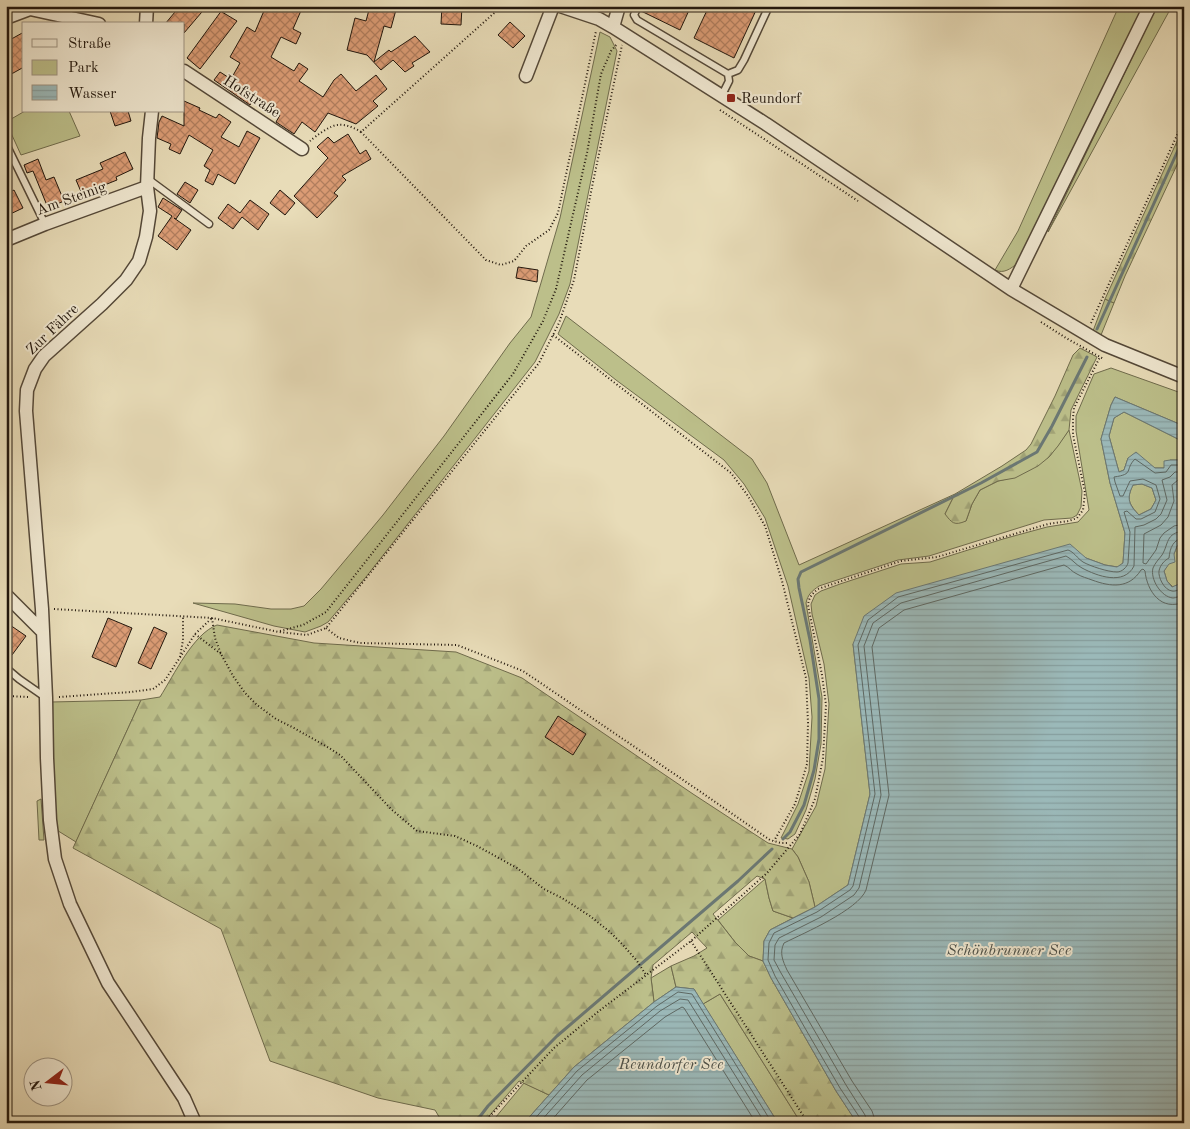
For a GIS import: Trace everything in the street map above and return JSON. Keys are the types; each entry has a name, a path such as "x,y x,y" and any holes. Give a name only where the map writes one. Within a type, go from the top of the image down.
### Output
{"street":[{"path":"146,22 147,6"},
{"path":"526,76 553,6"},
{"path":"560,6 599,19 722,95 1011,289 1086,335 1104,345 1184,377"},
{"path":"613,27 619,6"},
{"path":"1011,289 1150,6"},
{"path":"6,18 32,8 91,22"},
{"name":"Hofstraße","path":"185,72 302,149"},
{"name":"Zur Fähre","path":"152,112 148,183 150,211 146,237 139,261 126,280 44,356 35,369 27,390 26,411 42,609 48,784 55,859 70,904 108,983 184,1098 195,1123"},
{"name":"Am Steinig","path":"6,240 148,183"},
{"path":"6,595 43,632"}],"lane":[{"path":"638,6 634,15 637,20 728,74"},
{"path":"728,74 738,70 769,6"},
{"path":"722,95 729,81 728,74"},
{"path":"6,144 45,224"},
{"path":"148,183 210,224"},
{"path":"6,668 46,703"}],"path":[{"path":"361,132 502,6"},
{"path":"302,149 325,130 337,124 352,127 361,132 486,260 501,265 514,261 526,246 549,230 558,213 599,19"},
{"path":"279,632 303,625 326,612 513,374 543,321 556,289 587,153 601,74 611,51 620,40"},
{"path":"42,609 212,618 279,632 307,635 326,628 539,363 559,323 574,280 622,45"},
{"path":"713,106 862,204"},
{"path":"1086,335 1184,120"},
{"path":"553,335 731,472 748,496 765,526 782,580 806,678 808,723 807,764 795,804 774,842"},
{"path":"486,1123 489,1117 554,1048 599,1010 691,941 755,884 800,834 815,799 823,758 826,705 808,605 812,593 818,589 901,562 937,557 1048,524 1077,518 1083,510 1084,493 1073,435 1074,408 1100,357"},
{"path":"179,659 183,640 183,616"},
{"path":"6,696 46,703 152,689 164,680 195,634 212,618"},
{"path":"212,618 215,638 221,654 233,676 256,705 276,719 340,755 391,809 417,830 455,836 477,846 517,868 544,889 576,907 623,944 646,976"},
{"path":"326,628 339,638 360,643 457,646 523,672 770,840 791,843"},
{"path":"195,634 221,654"},
{"path":"691,941 808,1123"}],"green space":[{"path":"1119,6 1144,6 1018,263 1004,271 995,270 1018,231"},
{"path":"1157,6 1172,6 1048,232"},
{"path":"600,32 610,37 617,51 570,284 559,314 535,362 366,577 328,622 305,632 274,626 193,603 235,604 271,609 291,609 304,606 321,589 383,515 444,436 510,343 531,317 560,218"},
{"path":"23,112 69,112 80,136 21,155 6,122"},
{"path":"1184,126 1184,150 1114,303 1105,299"},
{"path":"1105,299 1114,303 1101,335 1093,331"},
{"path":"566,316 752,459 767,483 799,565 955,494 945,514 966,521 972,504 980,490 998,481 1015,477 1049,457 1069,430 1082,491 1081,507 1077,515 1072,518 1044,520 929,556 898,560 819,586 809,595 806,603 822,697 821,744 815,779 806,810 795,834 788,839 781,838 798,804 809,771 812,717 809,678 788,586 765,518 744,484 724,460 616,380 558,334"},
{"path":"1080,348 1097,357 1071,410 1069,430 1058,446 1038,466 1015,478 998,481 980,490 972,504 966,521 956,523 952,521 945,514 955,494 1002,466 1026,450 1031,444 1073,355"},
{"path":"1111,368 1184,394 1184,426 1115,397 1111,405 1101,439 1110,483 1125,533 1123,563 1118,567 1105,565 1086,558 853,644 870,794 848,885 815,907 809,882 798,857 792,849 816,806 825,769 829,704 824,664 812,614 811,604 815,595 840,584 901,564 930,562 1047,527 1078,522 1089,510 1076,431 1076,416 1094,374"},
{"path":"1124,412 1184,442 1184,460 1170,460 1164,468 1155,468 1128,458 1124,470 1119,472 1109,436 1114,418"},
{"path":"1142,484 1152,488 1156,500 1151,509 1139,515 1133,508 1129,498 1133,485"},
{"path":"1184,542 1184,582 1173,587 1167,581 1164,571 1177,546"},
{"path":"217,625 314,643 456,652 522,678 768,843 792,849 798,857 809,882 815,907 793,918 773,911 765,879 757,876 713,914 735,942 749,956 763,961 836,1091 857,1123 801,1123 720,994 703,1004 694,989 676,987 671,966 707,948 692,932 653,965 651,978 654,1002 574,1067 549,1095 519,1081 484,1122 480,1115 470,1123 444,1123 435,1110 378,1098 270,1061 221,929 73,848 141,700 160,697 192,646 208,630"},
{"path":"141,700 76,842 55,829 51,702"},
{"path":"41,799 44,840 39,840 37,801"},
{"path":"765,879 773,911 793,918 770,930 764,941 763,961 749,956 718,920"},
{"path":"671,966 676,987 654,1002 651,978"},
{"path":"720,994 801,1123 778,1123 703,1004"},
{"path":"524,1083 549,1095 524,1123 491,1123"}],"water":[{"name":"Schönbrunner See","path":"1115,397 1184,426 1184,442 1124,412 1114,418 1109,436 1119,472 1124,470 1128,458 1136,452 1155,468 1164,468 1164,461 1184,460 1184,542 1177,546 1174,554 1175,562 1169,564 1164,571 1167,581 1172,587 1184,582 1184,1123 857,1123 836,1091 763,961 764,941 770,930 815,907 848,885 870,794 853,644 864,616 896,593 1070,544 1086,558 1105,565 1117,567 1123,563 1125,533 1110,483 1101,439","holes":["1142,484 1152,488 1156,500 1151,509 1139,515 1133,508 1129,498 1133,485"]},
{"name":"Reundorfer See","path":"676,987 694,989 778,1123 524,1123 574,1067 654,1002"}],"building":[{"path":"180,6 207,6 185,32 185,22 167,22"},
{"path":"266,6 303,6 293,29 301,33 296,44 281,37 271,57 294,71 299,63 308,69 299,81 323,97 334,80 341,74 356,91 376,75 387,89 373,101 378,106 356,124 328,113 315,132 302,122 294,134 276,122 280,115 255,96 250,105 214,80 220,72 231,79 240,63 230,57 247,27 255,32"},
{"path":"370,6 397,6 391,28 384,26 374,62 389,50 391,52 415,36 430,52 412,63 414,66 405,72 393,60 381,70 367,55 347,50 355,18 366,21"},
{"path":"442,6 462,6 461,25 441,24"},
{"path":"643,6 691,6 680,30 641,11"},
{"path":"709,6 758,6 734,58 694,38"},
{"path":"222,10 222,12 237,21 200,69 187,58"},
{"path":"510,22 525,36 513,48 498,35"},
{"path":"22,33 22,68 6,77 6,42"},
{"path":"185,101 216,118 219,114 231,122 221,137 239,147 247,131 260,138 235,184 218,174 213,185 205,181 210,170 204,166 213,150 189,135 180,154 169,149 171,144 157,138 159,122 162,116 184,126"},
{"path":"110,112 128,112 131,121 115,126"},
{"path":"348,134 360,154 366,150 371,159 342,176 346,180 334,193 338,196 317,218 294,196 328,158 317,147 328,137 334,143"},
{"path":"125,152 133,169 116,177 117,180 82,194 76,180 103,169 100,163"},
{"path":"38,159 46,180 54,177 64,201 48,208 33,171 27,173 24,165"},
{"path":"185,182 198,190 190,203 177,194"},
{"path":"14,190 23,208 6,216 6,194"},
{"path":"280,190 295,203 285,215 270,203"},
{"path":"163,198 182,210 176,219 174,218 191,230 177,250 158,236 172,216 158,207"},
{"path":"250,200 269,214 258,230 242,217 233,229 218,218 228,204 240,213"},
{"path":"518,267 538,270 537,282 516,278"},
{"path":"108,618 132,628 116,667 92,657"},
{"path":"10,625 26,636 12,655 6,650 6,630"},
{"path":"154,627 167,633 151,669 138,663"},
{"path":"558,716 586,734 573,755 545,737"}],"waterway":[{"path":"1097,329 1184,137"},
{"path":"783,839 790,832 804,805 814,770 819,739 819,699 810,640 799,588 798,579 801,572 981,483 1037,452 1087,357"},
{"path":"475,1123 488,1106 557,1036 738,881 772,849"}],"place":[{"name":"Reundorf","path":"731,98"}]}
